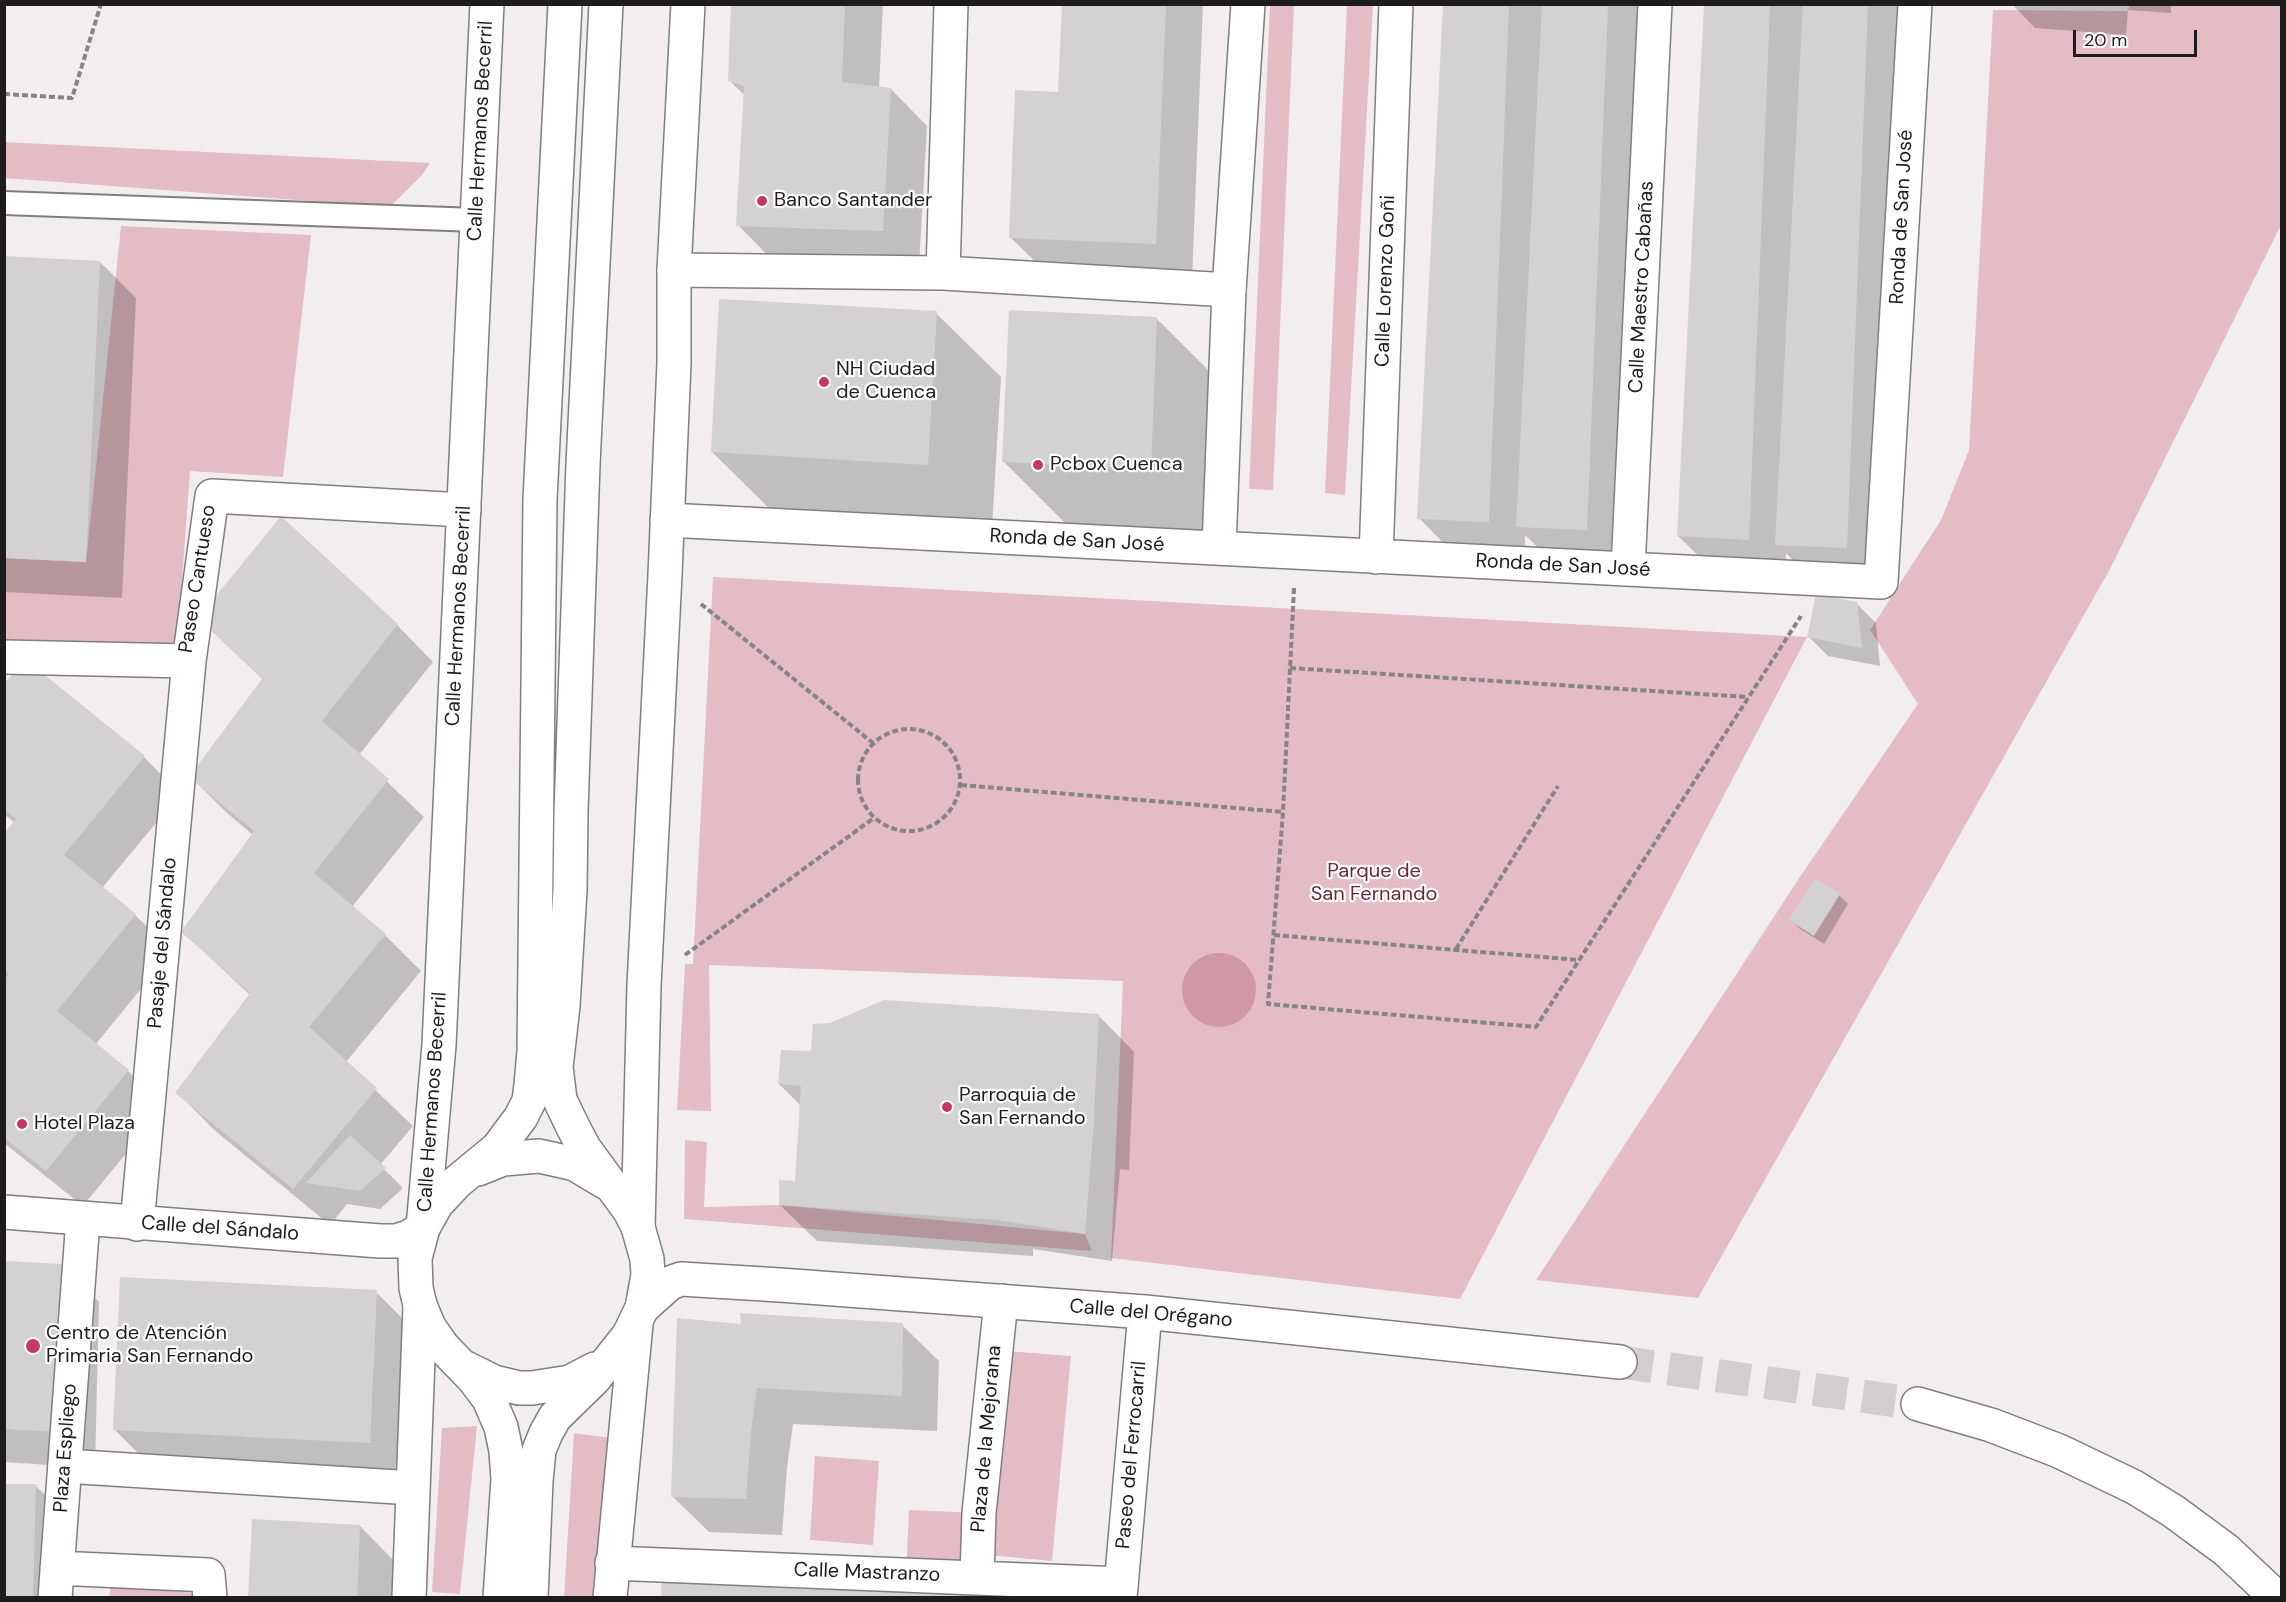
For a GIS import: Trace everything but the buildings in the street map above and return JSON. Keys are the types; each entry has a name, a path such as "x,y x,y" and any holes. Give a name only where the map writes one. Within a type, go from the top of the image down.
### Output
{"street":[{"name":"Calle Hermanos Becerril","path":"409,1598 418,1297 416,1258 423,1228 439,1045 487,4"},
{"name":"Calle Hermanos Becerril","path":"356,1238 396,1241 409,1237 423,1228 437,1203 457,1182 498,1148 521,1117 529,1101 534,1051 540,500 565,4"},
{"name":"Calle Hermanos Becerril","path":"606,4 583,464 570,890 563,1006 556,1066 560,1100 573,1127 584,1148 619,1196 641,1235"},
{"name":"Calle Hermanos Becerril","path":"610,1598 639,1316 648,1275 641,1235 644,985 665,575 674,363 674,270 688,4"},
{"path":"943,273 951,4"},
{"path":"1219,548 1229,290 1248,4"},
{"name":"Calle Lorenzo Goñi","path":"1376,556 1396,4"},
{"name":"Calle Maestro Cabañas","path":"1628,569 1655,4"},
{"name":"Ronda de San José","path":"667,520 1881,582 1915,4"},
{"path":"674,270 943,273 1229,290"},
{"name":"Paseo Cantueso","path":"4,657 189,661 212,496 464,510"},
{"name":"Pasaje del Sándalo","path":"137,1224 189,661"},
{"name":"Calle Hermanos Becerril","path":"469,1174 503,1159 520,1156 548,1157 575,1164 606,1183 619,1196"},
{"name":"Calle del Sándalo","path":"4,1212 137,1224 356,1238 388,1255 404,1270 418,1297"},
{"name":"Plaza Espliego","path":"82,1219 56,1583 208,1575 210,1598"},
{"path":"641,1235 665,1266 681,1279"},
{"path":"639,1316 670,1283 681,1279"},
{"name":"Calle del Orégano","path":"681,1279 1144,1312 1620,1362"},
{"name":"Calle Hermanos Becerril","path":"418,1297 435,1337 489,1399 501,1427 508,1479 500,1598"},
{"name":"Plaza de la Mejorana","path":"976,1578 979,1513 1000,1300"},
{"name":"Paseo del Ferrocarril","path":"1120,1591 1144,1312"},
{"name":"Calle Hermanos Becerril","path":"531,1598 539,1450 555,1417 594,1379 639,1316"},
{"name":"Calle Hermanos Becerril","path":"460,1364 494,1382 519,1388 539,1388 570,1382 593,1371 613,1355"},
{"path":"1917,1404 1991,1425 2060,1451 2134,1487 2173,1510 2226,1550 2277,1598"},
{"path":"65,1466 413,1488"},
{"name":"Calle Mastranzo","path":"612,1563 976,1578 1120,1591"}],"lane":[{"path":"4,203 477,220"}],"path":[{"path":"4,94 72,98 101,4"},
{"path":"1295,552 1283,812 1268,1004 1536,1027 1816,594 1823,579"},
{"path":"665,575 873,743"},
{"path":"1290,668 1748,697"},
{"path":"906,729 924,730 940,738 952,752 960,768 961,785 957,801 948,815 935,825 920,831 904,832 888,828 874,818 865,807 859,794 858,781 864,753 873,743 888,733 906,729"},
{"path":"961,785 1283,812"},
{"path":"1456,949 1558,786"},
{"path":"644,985 874,818"},
{"path":"1274,935 1579,960"}],"green space":[{"path":"2131,4 2281,5 2281,225 2110,569 1698,1298 1536,1280 1800,877 1918,704 1870,630 1941,520 1969,450 1993,10 2127,11"},
{"path":"1270,5 1294,5 1273,490 1249,489"},
{"path":"1347,5 1373,5 1345,495 1325,493"},
{"path":"4,142 430,163 422,175 390,207 5,178"},
{"path":"121,226 311,235 283,477 190,471 177,648 5,641 4,558 86,562"},
{"name":"Parque de San Fernando","path":"713,577 1807,637 1460,1299 1111,1258 1123,981 709,965 711,1111 677,1110 685,964 693,964"},
{"path":"685,1140 707,1142 704,1207 779,1205 1085,1234 1092,1251 684,1219"},
{"path":"1007,1351 1071,1356 1052,1561 989,1555"},
{"path":"477,1426 460,1594 432,1592 442,1428"},
{"path":"574,1433 611,1438 596,1597 564,1598"},
{"path":"815,1456 879,1461 873,1545 810,1540"},
{"path":"909,1510 979,1513 977,1578 906,1575"},
{"path":"111,1584 210,1595 210,1598 109,1598"}],"shaded area":[{"path":"1212,953 1226,953 1240,959 1250,969 1256,983 1254,1004 1240,1021 1226,1027 1212,1027 1198,1021 1188,1011 1182,997 1182,983 1188,969 1198,959"}],"tunnel":[{"path":"1620,1362 1918,1404"}],"place":[{"name":"Banco Santander","path":"762,201"},
{"name":"NH Ciudad de Cuenca","path":"824,382"},
{"name":"Pcbox Cuenca","path":"1038,465"},
{"name":"Parroquia de San Fernando","path":"947,1107"},
{"name":"Hotel Plaza","path":"22,1124"},
{"name":"Centro de Atención Primaria San Fernando","path":"33,1346"}]}
